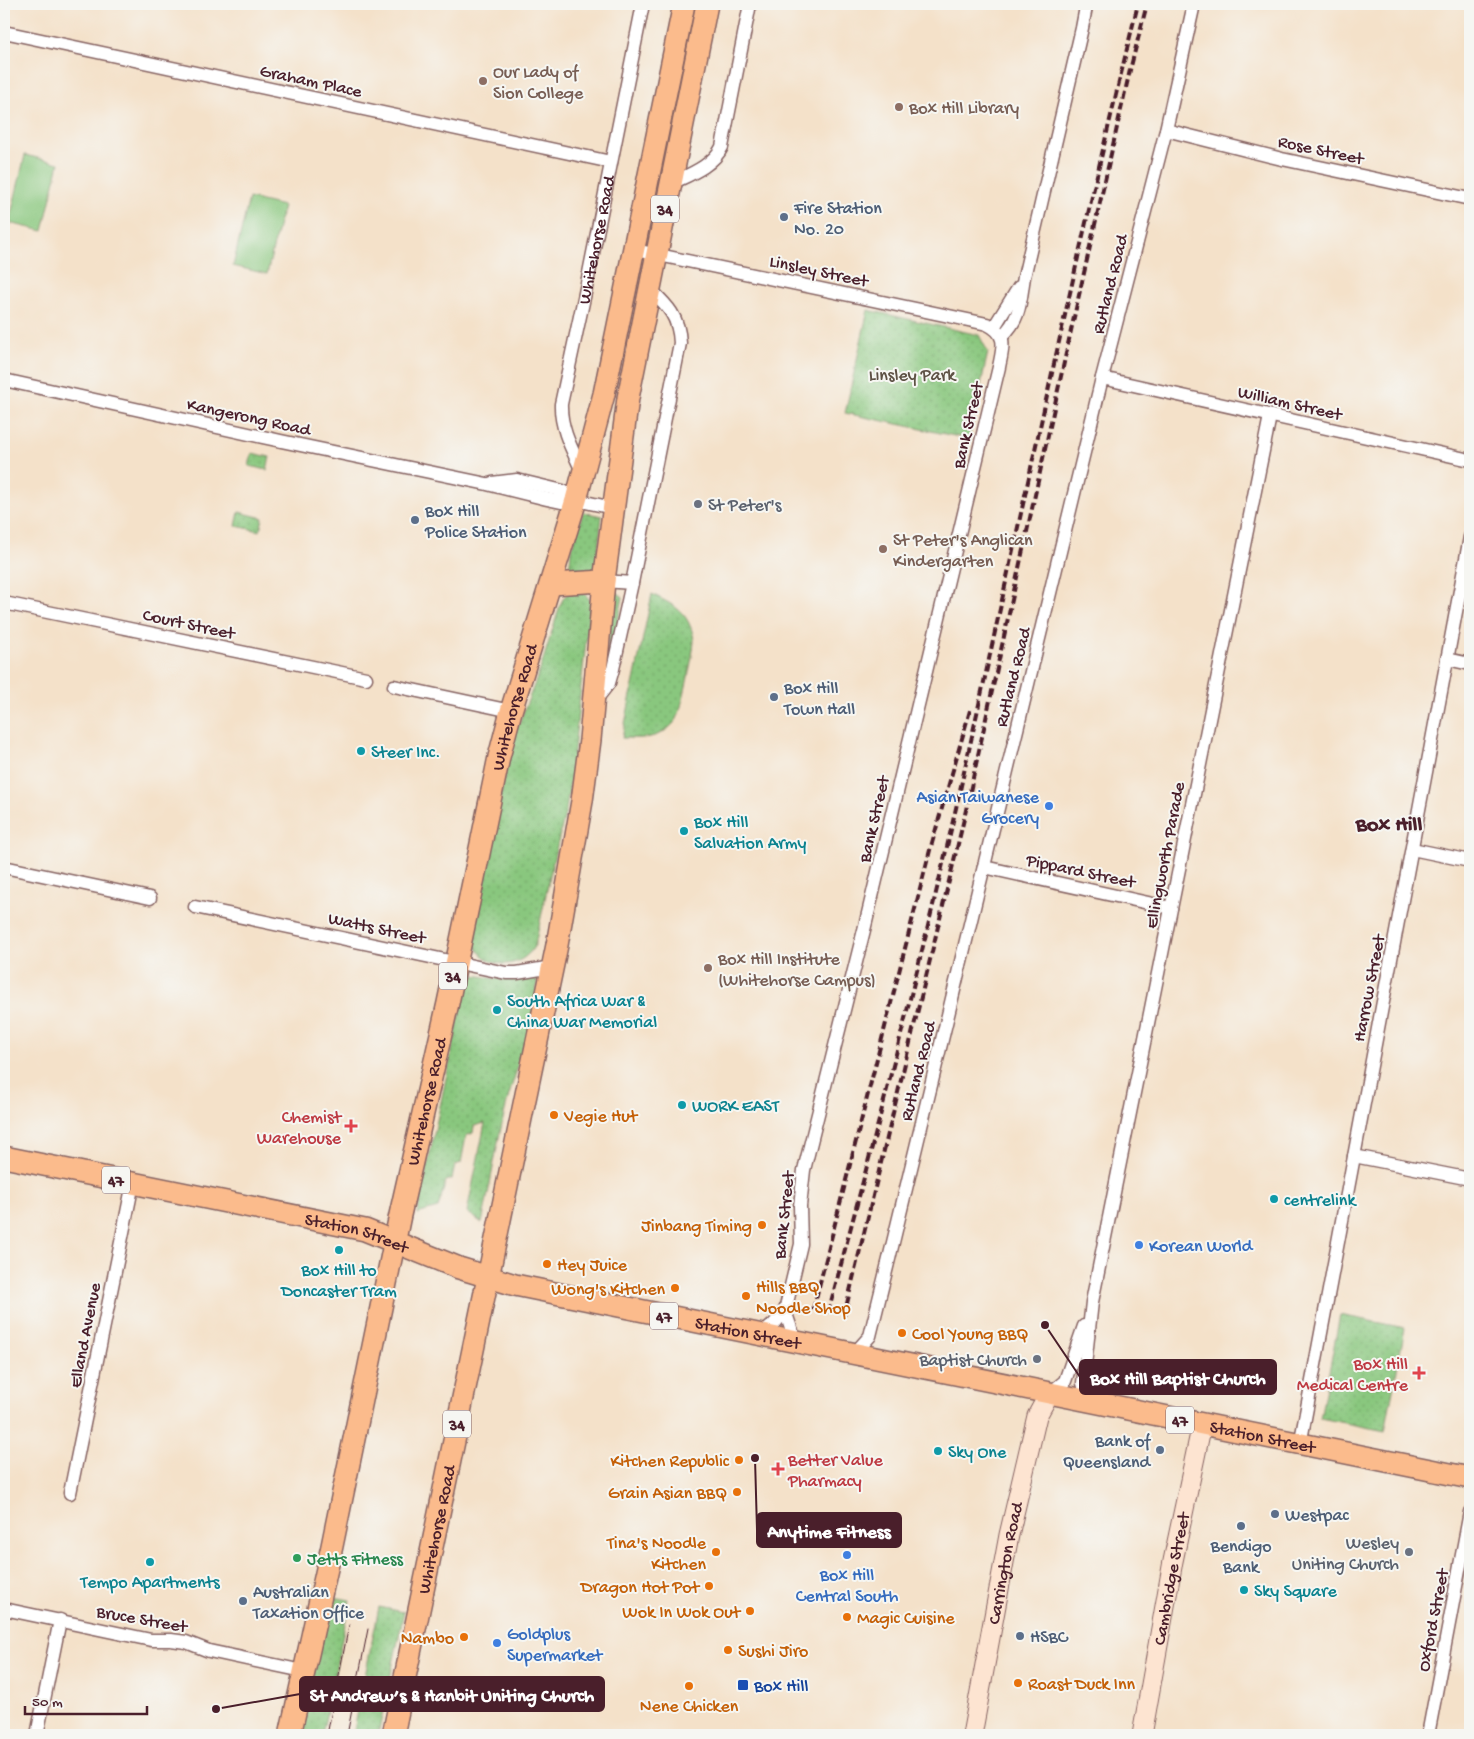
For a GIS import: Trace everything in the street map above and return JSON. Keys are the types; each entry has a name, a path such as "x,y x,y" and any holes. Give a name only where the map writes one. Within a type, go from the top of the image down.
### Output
{"main road":[{"name":"Whitehorse Road","path":"290,1735 332,1546 394,1241 499,757 576,500 604,394 684,4"},
{"name":"Whitehorse Road","path":"393,1735 552,967 582,801 604,581 628,398 707,4"},
{"path":"551,584 604,581"},
{"name":"Station Street","path":"4,1157 365,1230 459,1268 524,1287 1470,1478"}],"street":[{"name":"Whitehorse Road","path":"583,473 564,430 561,418 561,404 643,4"},
{"path":"670,184 710,162 718,156 722,147 750,4"},
{"name":"Rutland Road","path":"854,1354 870,1336 1102,378 1166,130 1194,4"},
{"path":"998,331 1011,327 1016,318 1086,5"},
{"name":"Graham Place","path":"4,32 611,162"},
{"name":"Rose Street","path":"1166,130 1282,159 1470,199"},
{"name":"Linsley Street","path":"634,250 921,309 987,324 998,331"},
{"path":"593,704 609,683 613,669 680,343 680,330 674,316 666,304 650,289"},
{"name":"Bank Street","path":"785,1311 800,1244 800,1198 804,1170 865,926 999,367 1003,343 998,331"},
{"name":"William Street","path":"1102,378 1470,460"},
{"name":"Kangerong Road","path":"4,380 487,484 546,499 561,502 576,500 613,508"},
{"name":"Ellingworth Parade","path":"1088,1401 1083,1383 1092,1302 1270,416"},
{"name":"Harrow Street","path":"1300,1445 1470,537"},
{"path":"604,581 632,583"},
{"name":"Court Street","path":"4,602 366,678"},
{"path":"1447,659 1470,664"},
{"path":"394,686 512,711"},
{"path":"1412,849 1470,861"},
{"path":"4,867 150,898"},
{"name":"Pippard Street","path":"984,867 1171,908"},
{"name":"Watts Street","path":"194,907 512,973 552,967"},
{"path":"1354,1156 1470,1179"},
{"name":"Elland Avenue","path":"70,1493 133,1184"},
{"name":"Ellingworth Parade","path":"1049,1394 1065,1381 1092,1302"},
{"path":"760,1336 785,1311"},
{"path":"785,1311 796,1343"},
{"name":"Carrington Road","path":"972,1735 1009,1534 1037,1416 1049,1394"},
{"name":"Cambridge Street","path":"1142,1735 1173,1561 1202,1424"},
{"name":"Oxford Street","path":"1428,1735 1470,1512"},
{"name":"Bruce Street","path":"4,1609 151,1640 186,1642 203,1650 303,1671"},
{"path":"37,1735 60,1620"}],"green space":[{"path":"25,155 59,163 43,231 9,223"},
{"path":"249,198 283,206 267,274 233,266"},
{"name":"Linsley Park","path":"868,310 979,335 988,352 969,439 845,413"},
{"path":"252,453 270,457 267,470 249,466"},
{"path":"239,512 263,518 260,531 236,526"},
{"path":"583,512 602,516 596,570 569,572 571,551"},
{"path":"569,592 583,592 590,600 590,605 566,810 535,945 527,955 518,961 508,964 498,963 488,960 480,953 472,932 512,741 540,670 560,605"},
{"path":"618,593 623,597 606,679 611,610 615,594"},
{"path":"652,594 679,610 686,618 693,634 692,656 682,704 677,719 658,735 643,738 622,738"},
{"path":"537,972 537,988 532,1020 504,1114 482,1223 467,1212 485,1123 474,1126 473,1133 466,1136 461,1163 455,1165 452,1179 446,1181 438,1208 417,1214 468,975 511,979 528,976"},
{"path":"1340,1315 1405,1328 1385,1431 1320,1418"},
{"path":"334,1597 350,1600 322,1735 299,1735 325,1624"},
{"path":"379,1607 404,1612 378,1735 353,1735"}],"tram line":[{"path":"327,1735 349,1625"},
{"path":"347,1735 368,1629"}],"railway":[{"path":"828,1313 894,1061 956,808 1067,305 1138,4"},
{"path":"844,1316 964,819 1072,326 1130,70 1147,4"},
{"path":"813,1310 930,850 971,707"}],"place":[{"name":"Our Lady of Sion College","path":"483,81"},
{"name":"Box Hill Library","path":"899,107"},
{"name":"Fire Station No. 20","path":"784,217"},
{"name":"St Peter's","path":"698,504"},
{"name":"Box Hill Police Station","path":"415,520"},
{"name":"St Peter's Anglican Kindergarten","path":"883,549"},
{"name":"Box Hill Town Hall","path":"774,697"},
{"name":"Steer Inc.","path":"361,751"},
{"name":"Asian Taiwanese Grocery","path":"1049,806"},
{"name":"Box Hill Salvation Army","path":"684,831"},
{"name":"Box Hill Institute (Whitehorse Campus)","path":"708,968"},
{"name":"South Africa War & China War Memorial","path":"497,1010"},
{"name":"WORK EAST","path":"682,1105"},
{"name":"Vegie Hut","path":"554,1115"},
{"name":"Chemist Warehouse","path":"351,1126"},
{"name":"centrelink","path":"1274,1199"},
{"name":"Jinbang Timing","path":"762,1225"},
{"name":"Korean World","path":"1139,1245"},
{"name":"Box Hill to Doncaster Tram","path":"339,1250"},
{"name":"Hey Juice","path":"547,1264"},
{"name":"Wong's Kitchen","path":"675,1288"},
{"name":"Hills BBQ Noodle Shop","path":"746,1296"},
{"name":"Box Hill Baptist Church","path":"1045,1325"},
{"name":"Cool Young BBQ","path":"902,1333"},
{"name":"Baptist Church","path":"1037,1359"},
{"name":"Box Hill Medical Centre","path":"1419,1373"},
{"name":"Bank of Queensland","path":"1160,1450"},
{"name":"Sky One","path":"938,1451"},
{"name":"Anytime Fitness","path":"755,1458"},
{"name":"Kitchen Republic","path":"739,1460"},
{"name":"Better Value Pharmacy","path":"778,1469"},
{"name":"Grain Asian BBQ","path":"737,1492"},
{"name":"Westpac","path":"1275,1514"},
{"name":"Bendigo Bank","path":"1241,1526"},
{"name":"Tina's Noodle Kitchen","path":"716,1552"},
{"name":"Wesley Uniting Church","path":"1409,1552"},
{"name":"Box Hill Central South","path":"847,1555"},
{"name":"Jetts Fitness","path":"297,1558"},
{"name":"Tempo Apartments","path":"150,1562"},
{"name":"Dragon Hot Pot","path":"709,1586"},
{"name":"Sky Square","path":"1244,1590"},
{"name":"Australian Taxation Office","path":"243,1601"},
{"name":"Wok In Wok Out","path":"750,1611"},
{"name":"Magic Cuisine","path":"847,1617"},
{"name":"HSBC","path":"1020,1636"},
{"name":"Nambo","path":"464,1637"},
{"name":"Goldplus Supermarket","path":"497,1643"},
{"name":"Sushi Jiro","path":"728,1650"},
{"name":"Roast Duck Inn","path":"1018,1683"},
{"name":"Box Hill","path":"743,1685"},
{"name":"Nene Chicken","path":"689,1686"},
{"name":"St Andrew’s & Hanbit Uniting Church","path":"216,1709"}],"district":[{"name":"Box Hill","path":"1389,822"}]}
